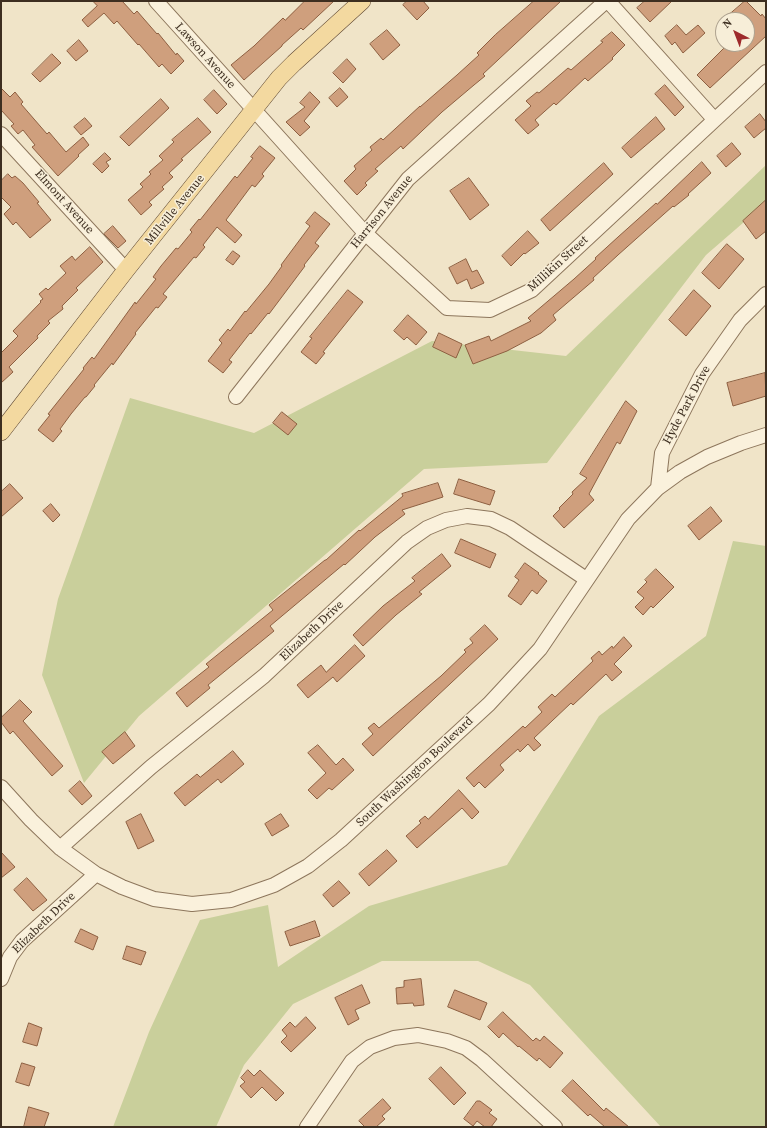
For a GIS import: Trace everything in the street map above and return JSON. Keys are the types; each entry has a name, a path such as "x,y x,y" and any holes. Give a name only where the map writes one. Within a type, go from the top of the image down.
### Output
{"main road":[{"name":"Millville Avenue","path":"1,432 126,270 279,78 362,1"}],"street":[{"name":"Lawson Avenue","path":"156,1 254,110"},
{"path":"607,1 714,119"},
{"name":"Harrison Avenue","path":"236,397 408,179 607,1"},
{"name":"Millikin Street","path":"254,110 365,233 447,308 490,310 532,290 766,72"},
{"name":"Elmont Avenue","path":"1,134 126,270"},
{"name":"Hyde Park Drive","path":"658,488 662,453 702,374 740,320 766,294"},
{"name":"South Washington Boulevard","path":"1,787 31,820 60,848 96,874 154,899 192,904 231,900 274,885 308,866 341,840 489,704 540,649 562,619 586,579 628,519 658,488 680,472 707,457 741,443 766,435"},
{"name":"Elizabeth Drive","path":"60,848 151,766 264,676 407,542 428,528 446,520 467,516 491,519 510,528 586,579"},
{"name":"Elizabeth Drive","path":"1,979 10,957 22,941 96,874"},
{"path":"307,1127 352,1061 370,1047 394,1038 418,1035 447,1041 466,1048 482,1060 555,1127"}],"green space":[{"path":"766,165 766,203 706,255 547,463 424,469 139,716 84,783 42,675 58,599 130,398 254,433 432,341 566,356"},
{"path":"733,541 766,546 766,1127 661,1127 530,985 478,961 382,961 293,1004 244,1065 216,1127 113,1127 149,1032 200,920 268,905 278,967 369,906 507,865 599,716 706,636"}],"building":[{"path":"93,1 122,1 134,14 137,11 176,55 177,53 184,61 171,74 162,64 159,67 117,21 114,24 104,13 88,27 82,20 97,6"},
{"path":"305,1 334,1 303,30 301,28 244,80 231,65 254,46 283,18 285,20"},
{"path":"407,1 423,1 429,8 417,20 403,5"},
{"path":"534,1 561,1 483,74 485,76 442,112 403,149 401,146 375,169 378,171 365,183 367,185 357,195 344,181 356,169 354,166 372,150 370,147 381,138 383,140 457,75 479,55 477,53 495,35"},
{"path":"645,1 672,1 650,22 637,8"},
{"path":"746,1 766,19 766,36 755,46 755,12 732,12"},
{"path":"677,25 686,35 698,25 705,33 683,53 675,42 672,45 665,36"},
{"path":"387,30 400,45 383,60 370,44"},
{"path":"612,32 625,45 612,58 613,59 588,81 585,78 556,105 554,103 535,120 539,125 528,134 515,120 531,106 526,101 537,92 539,93 568,68 571,70 603,42 601,41"},
{"path":"79,40 88,51 76,61 67,51"},
{"path":"720,52 749,52 710,88 697,75"},
{"path":"52,54 61,63 40,82 32,74"},
{"path":"347,59 356,69 343,83 333,73"},
{"path":"665,85 684,107 675,116 655,94"},
{"path":"1,88 10,97 15,92 23,102 21,104 47,134 49,132 66,152 83,137 89,145 58,176 32,147 35,145 23,130 18,134 11,126 14,124 1,110"},
{"path":"340,88 348,97 337,107 329,98"},
{"path":"214,90 227,104 217,114 204,100"},
{"path":"310,92 320,102 304,121 310,127 300,136 286,122 305,107 300,103"},
{"path":"161,99 169,108 129,146 120,137"},
{"path":"760,114 766,122 766,128 754,138 745,127"},
{"path":"656,117 665,129 631,158 622,148"},
{"path":"85,118 92,126 81,135 74,127"},
{"path":"198,118 211,132 181,159 183,160 169,173 173,177 162,187 164,189 149,202 152,205 141,215 128,200 143,187 140,184 151,174 149,172 163,160 159,156 174,142 172,140"},
{"path":"732,143 741,154 726,167 717,156"},
{"path":"260,146 275,158 262,174 264,176 255,187 252,185 226,220 242,235 235,243 217,227 203,245 205,247 196,258 194,257 163,294 167,297 158,308 156,307 135,333 136,334 113,365 112,363 71,414 60,429 62,431 53,442 38,430 50,415 48,414 92,357 94,359 135,302 136,304 156,279 153,277 161,266 192,232 190,230 199,219 200,220 235,176 237,178 253,158 251,157"},
{"path":"105,153 111,159 106,162 109,166 102,173 93,164"},
{"path":"702,162 711,173 688,194 689,195 674,207 673,206 593,278 594,280 553,315 556,320 541,333 507,351 473,364 465,345 489,336 491,341 531,321 528,318 574,279 596,259 595,258 656,203 657,204"},
{"path":"604,163 613,174 550,231 541,220"},
{"path":"8,174 12,178 15,176 23,183 39,202 37,203 51,220 30,238 16,222 13,225 4,214 11,207 1,197 1,181"},
{"path":"469,178 489,205 470,220 450,191"},
{"path":"766,200 766,231 756,239 743,221"},
{"path":"315,212 330,224 315,243 319,246 269,314 268,313 251,334 250,333 229,360 232,362 223,373 208,361 222,343 219,340 228,329 230,331 245,311 246,312 269,284 310,226 306,223"},
{"path":"113,226 126,241 118,248 104,234"},
{"path":"528,231 539,243 525,254 524,253 511,266 502,256"},
{"path":"727,244 744,259 719,289 702,273"},
{"path":"90,247 103,262 76,288 78,290 62,306 63,309 48,321 50,323 37,336 38,338 9,367 13,372 1,383 1,353 18,336 13,331 41,302 40,301 43,299 39,294 46,288 48,290 66,273 60,266 72,256 75,260"},
{"path":"233,251 240,256 233,265 226,260"},
{"path":"466,259 472,272 477,270 484,283 471,289 467,279 457,284 449,268"},
{"path":"348,290 363,302 323,352 325,353 316,364 301,352 312,338 310,337"},
{"path":"694,290 711,306 686,336 669,320"},
{"path":"408,315 427,332 416,345 407,337 404,340 394,331"},
{"path":"439,333 462,344 456,358 433,347"},
{"path":"765,373 766,396 733,406 727,383"},
{"path":"626,401 637,411 620,444 617,442 589,494 594,500 564,528 553,516 573,494 572,492 587,478 580,474"},
{"path":"282,412 297,424 288,435 273,423"},
{"path":"459,479 495,491 490,505 454,494"},
{"path":"438,483 443,497 402,510 405,514 375,537 345,565 344,564 270,626 274,631 208,685 210,688 187,707 176,693 209,667 206,664 273,610 269,605 326,560 359,530 360,531 403,496 402,494"},
{"path":"10,484 23,498 1,517 1,492"},
{"path":"51,504 60,515 53,522 43,511"},
{"path":"711,507 722,521 699,540 688,526"},
{"path":"461,539 496,554 490,568 455,553"},
{"path":"442,554 451,566 419,592 422,594 396,615 363,646 353,635 383,606 415,581 412,578"},
{"path":"525,563 547,581 537,594 532,590 521,605 508,596 519,580 515,577"},
{"path":"656,569 674,587 653,608 651,606 643,615 635,607 644,598 637,592 647,582 645,580"},
{"path":"485,625 498,639 373,756 362,744 373,734 368,728 374,723 379,728 441,676 466,652 464,650 473,643 470,639"},
{"path":"624,637 632,646 614,664 622,672 612,681 606,674 573,705 571,703 534,738 541,745 534,751 528,744 520,752 518,749 500,765 504,770 485,788 479,782 474,787 466,778 523,726 525,728 542,712 538,707 552,694 555,697 593,661 591,658 599,651 602,655 612,646 613,648"},
{"path":"355,645 365,656 337,682 333,677 308,698 297,685 321,665 326,672"},
{"path":"20,700 32,712 23,721 63,766 52,776 13,731 10,734 1,722 1,718"},
{"path":"125,732 135,746 113,764 102,752"},
{"path":"318,745 336,765 343,758 354,770 332,790 329,788 317,799 308,790 326,773 308,753"},
{"path":"233,751 244,764 221,783 218,779 185,806 174,793 197,774 200,777"},
{"path":"80,781 92,796 82,805 69,791"},
{"path":"459,790 479,812 472,819 462,808 417,848 406,836 421,823 419,821 425,816 428,819"},
{"path":"141,814 154,841 138,849 126,822"},
{"path":"281,814 289,826 272,836 265,824"},
{"path":"387,850 397,861 369,886 359,874"},
{"path":"1,852 15,867 1,878"},
{"path":"27,878 47,900 33,911 14,890"},
{"path":"339,881 350,893 333,907 323,895"},
{"path":"315,921 320,936 290,946 285,932"},
{"path":"81,929 98,937 93,950 75,942"},
{"path":"127,946 146,952 141,965 123,959"},
{"path":"421,979 424,1005 414,1006 413,1003 397,1004 396,988 404,987 404,981"},
{"path":"362,985 370,1003 355,1010 359,1019 348,1025 335,998"},
{"path":"455,990 487,1003 480,1020 448,1007"},
{"path":"503,1012 533,1041 536,1038 540,1041 544,1036 563,1053 550,1068 539,1058 537,1061 519,1046 518,1047 503,1033 499,1038 488,1027"},
{"path":"306,1017 316,1028 291,1052 281,1042 287,1036 282,1030 290,1022 295,1027"},
{"path":"29,1023 42,1028 37,1046 23,1042"},
{"path":"22,1063 35,1067 29,1086 16,1082"},
{"path":"441,1067 466,1093 454,1105 429,1079"},
{"path":"248,1070 254,1076 260,1070 284,1093 276,1101 262,1087 251,1098 240,1086 245,1082 241,1078"},
{"path":"573,1080 604,1111 606,1108 629,1127 605,1127 590,1114 588,1116 562,1091"},
{"path":"383,1099 391,1108 382,1116 385,1119 376,1127 365,1127 359,1121"},
{"path":"477,1101 480,1101 492,1110 489,1113 497,1119 491,1127 485,1127 477,1121 473,1126 464,1119"},
{"path":"29,1107 49,1113 44,1127 24,1127"}]}
